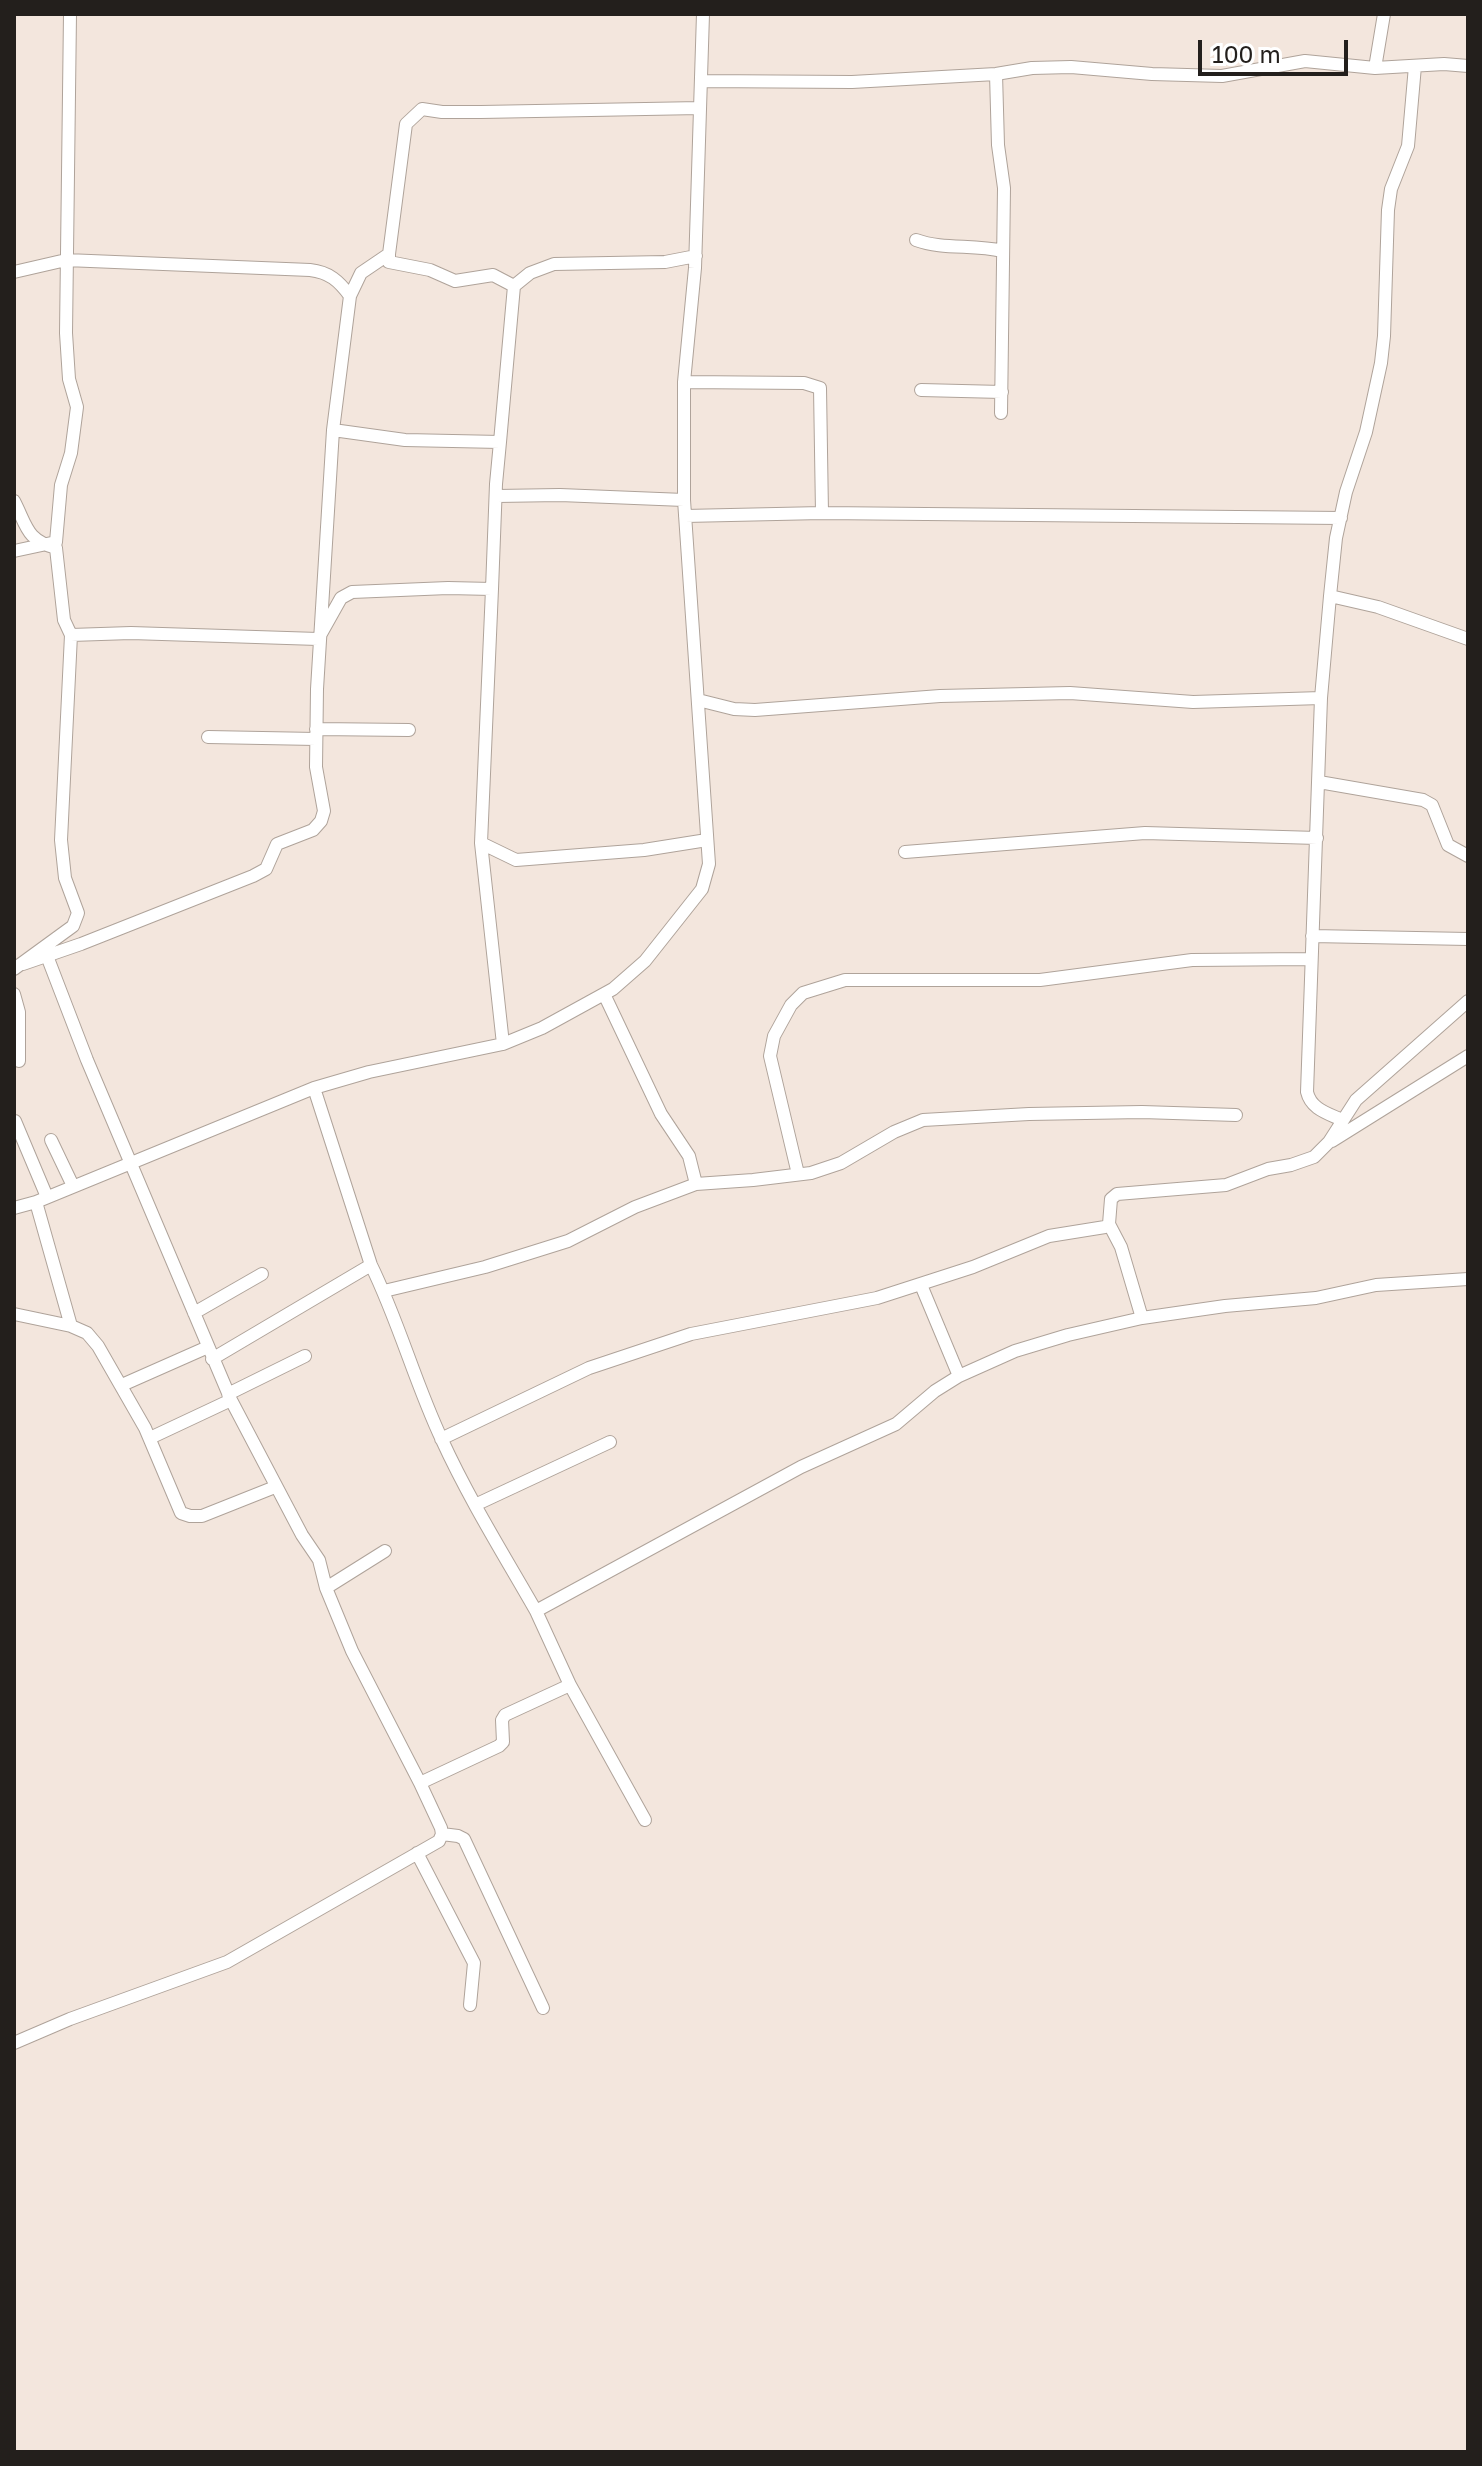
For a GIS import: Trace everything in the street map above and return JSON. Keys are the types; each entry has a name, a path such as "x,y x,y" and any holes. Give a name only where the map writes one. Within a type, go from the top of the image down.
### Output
{"street":[{"path":"14,551 56,542 61,485 71,453 77,407 69,379 66,260 70,14"},
{"path":"14,1208 41,1200 314,1088 369,1072 503,1044 542,1028 604,994 645,961 702,889 709,864 684,500 684,382 696,256 703,14"},
{"path":"1375,68 1384,14"},
{"path":"701,81 852,82 1071,67 1222,76 1305,61 1375,68 1468,66"},
{"path":"1342,1120 1317,1108 1309,1101 1307,1092 1321,698 1341,518 1366,432 1381,363 1388,210 1391,189 1410,136 1415,66"},
{"path":"996,74 998,145 1004,188 1001,413"},
{"path":"514,286 493,275 455,281 430,270 389,262 406,124 422,109 481,112 700,108"},
{"path":"916,240 927,244 982,246 1002,251"},
{"path":"18,967 266,869 277,844 313,830 321,821 324,811 316,767 318,639 333,430 350,296 361,273 389,254"},
{"path":"503,1044 481,843 500,442 514,286 530,273 554,264 665,262 696,256"},
{"path":"14,272 66,260 323,271 338,281 350,296"},
{"path":"684,382 804,383 820,388 822,513"},
{"path":"921,390 1002,392"},
{"path":"333,430 405,440 500,442"},
{"path":"497,496 684,500"},
{"path":"14,501 30,535 42,544 56,548 64,620 71,635 61,840 65,878 78,913 73,926 18,967"},
{"path":"685,516 822,513 1341,518"},
{"path":"318,639 341,598 352,592 492,589"},
{"path":"1330,596 1378,607 1468,639"},
{"path":"71,635 131,633 318,639"},
{"path":"698,700 734,709 755,710 940,696 1070,693 1193,702 1321,698"},
{"path":"208,737 409,730"},
{"path":"1319,782 1423,800 1432,805 1448,845 1468,856"},
{"path":"905,852 1145,833 1317,838"},
{"path":"481,843 516,860 644,850 707,840"},
{"path":"1312,936 1468,939"},
{"path":"14,2043 70,2019 227,1962 439,1841 442,1834 420,1783 352,1651 326,1588 319,1560 275,1487 210,1353 47,956"},
{"path":"798,1174 770,1056 774,1036 791,1005 803,993 845,980 1040,980 1192,960 1310,959"},
{"path":"14,994 19,1012 19,1061"},
{"path":"604,994 661,1114 689,1156 696,1184"},
{"path":"1329,1142 1356,1100 1468,1001"},
{"path":"1142,1318 1121,1247 1109,1224 1111,1199 1117,1194 1226,1185 1268,1169 1314,1157 1329,1142 1468,1056"},
{"path":"314,1088 371,1265 441,1439 536,1611 570,1685 645,1820"},
{"path":"384,1291 485,1267 568,1241 635,1207 696,1184 798,1174 841,1163 894,1132 923,1120 1142,1112 1236,1115"},
{"path":"15,1121 41,1200 71,1326"},
{"path":"51,1140 73,1186"},
{"path":"441,1439 589,1368 691,1334 877,1298 973,1267 1049,1236 1109,1224"},
{"path":"122,1385 210,1353 371,1265"},
{"path":"194,1313 262,1274"},
{"path":"536,1611 801,1467 896,1424 935,1391 959,1376 1015,1351 1142,1318 1225,1306 1316,1298 1376,1285 1468,1279"},
{"path":"921,1285 959,1376"},
{"path":"14,1314 71,1326 87,1333 122,1385 150,1438 181,1513 202,1516 275,1487"},
{"path":"150,1438 305,1356"},
{"path":"475,1505 610,1442"},
{"path":"326,1588 385,1551"},
{"path":"420,1783 499,1746 503,1742 502,1720 505,1715 570,1685"},
{"path":"442,1834 464,1839 543,2008"},
{"path":"417,1853 474,1963 470,2005"}]}
